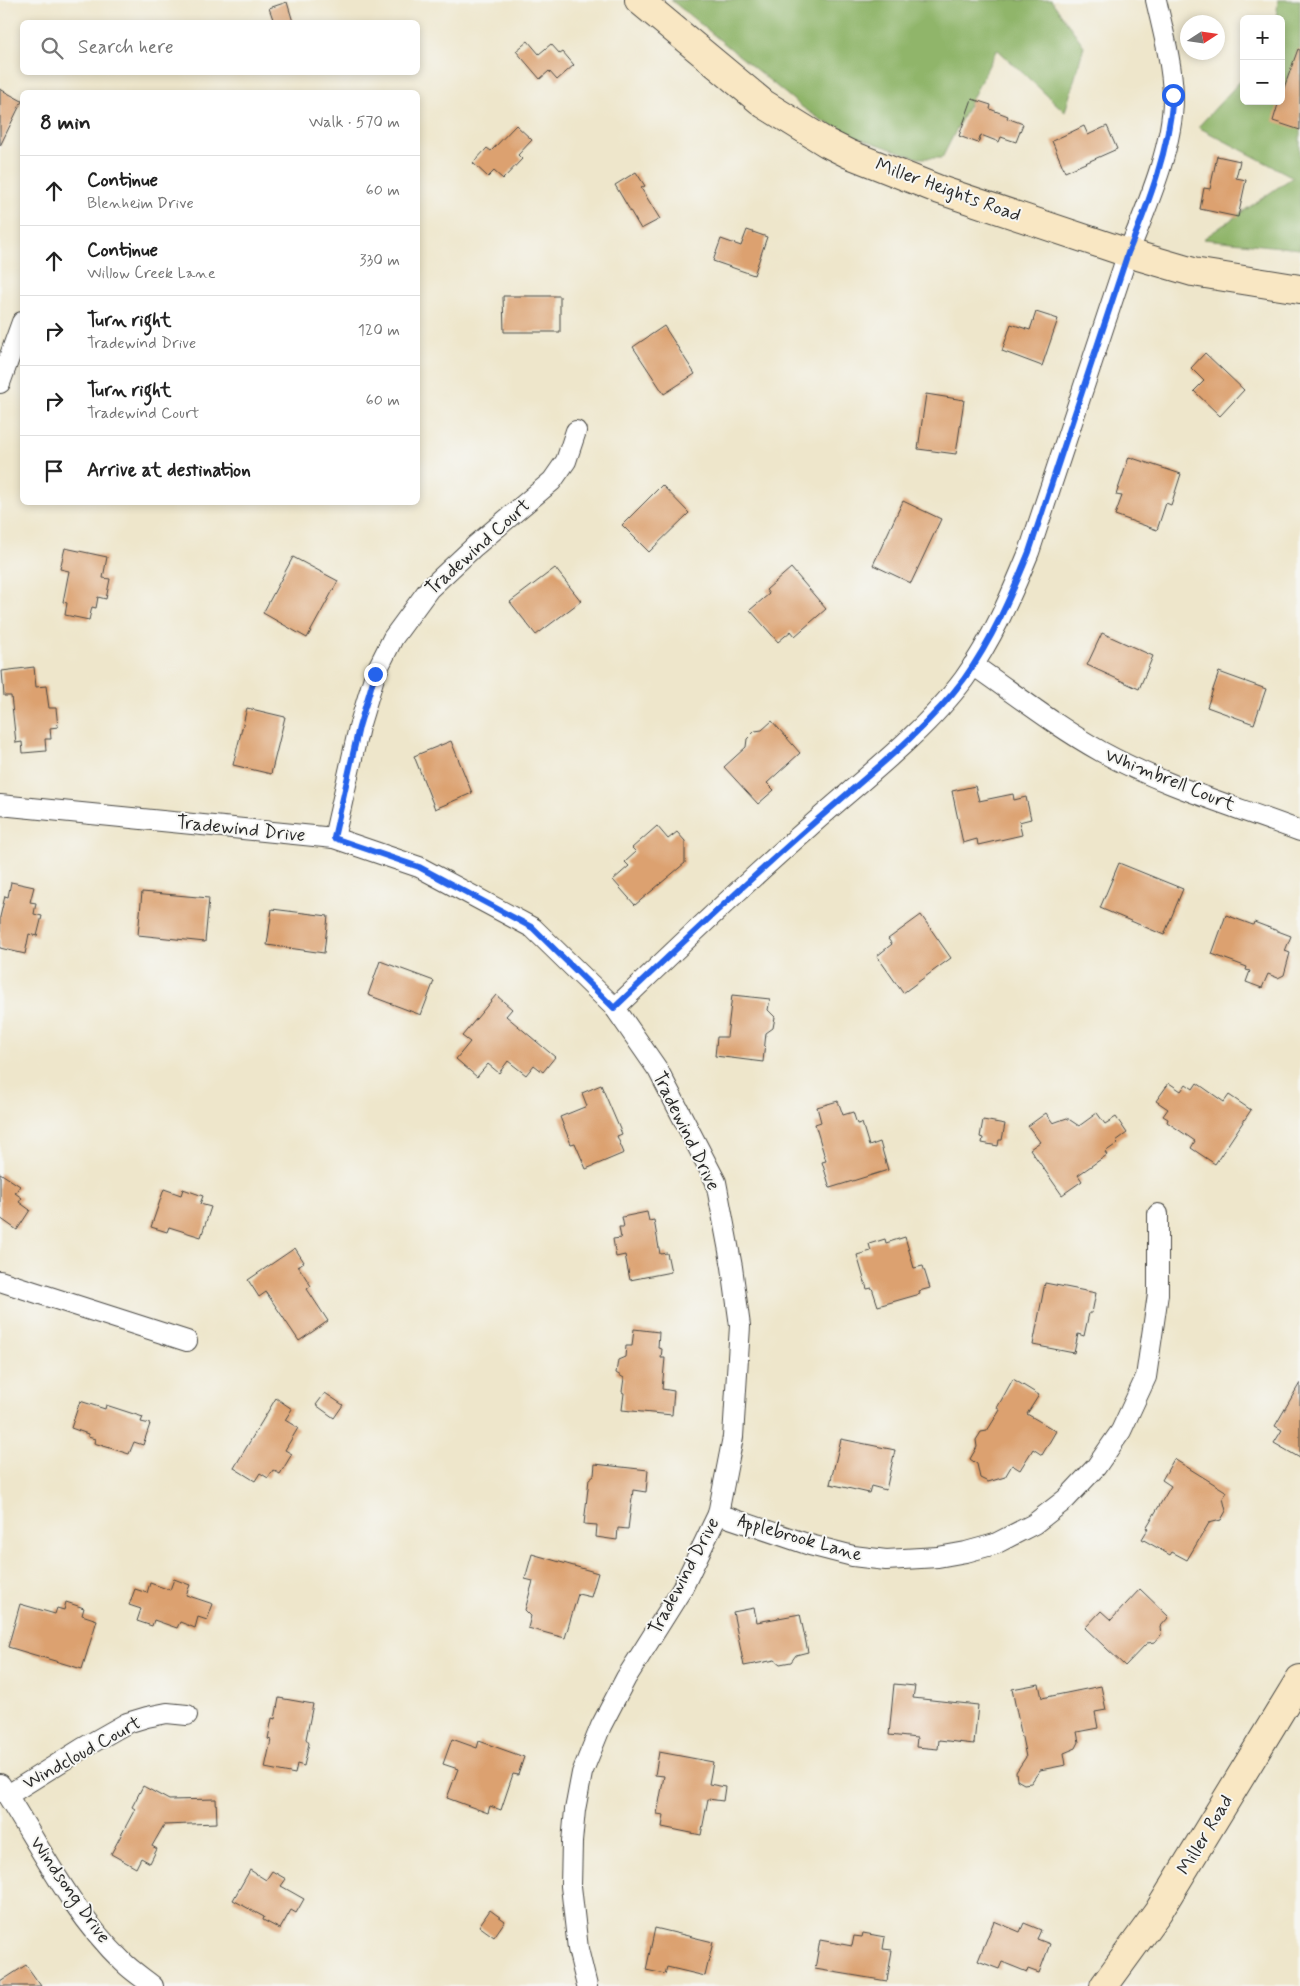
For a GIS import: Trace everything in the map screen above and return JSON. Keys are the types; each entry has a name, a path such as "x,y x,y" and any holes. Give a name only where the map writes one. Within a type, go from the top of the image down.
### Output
{"street":[{"name":"Miller Heights Road","path":"639,0 764,104 827,143 849,154 940,190 1128,253 1193,272 1300,289"},
{"path":"614,1008 745,883 930,717 963,680 990,637 1013,593 1029,552 1128,253 1145,210 1167,144 1171,124 1173,95 1170,66 1156,0"},
{"path":"0,383 20,328"},
{"name":"Tradewind Court","path":"334,838 359,727 375,674 394,638 429,589 475,546 552,481 566,461 576,431"},
{"name":"Whimbrell Court","path":"973,665 1075,736 1103,752 1153,776 1300,831"},
{"name":"Tradewind Drive","path":"0,805 334,838 419,867 533,928 614,1008 658,1070 716,1182 732,1267 740,1326 733,1436 718,1514 682,1589 626,1678 601,1726 582,1773 574,1818 571,1886 578,1949 587,1986"},
{"name":"Applebrook Lane","path":"718,1514 810,1545 853,1556 886,1560 930,1558 966,1552 995,1544 1034,1524 1066,1499 1096,1467 1121,1431 1146,1377 1158,1294 1158,1214"},
{"path":"0,1281 187,1341"},
{"name":"Miller Road","path":"1104,1986 1158,1912 1300,1679"},
{"name":"Windcloud Court","path":"4,1790 127,1723 147,1716 167,1713 187,1715"},
{"name":"Windsong Drive","path":"4,1790 41,1852 88,1921 123,1962 153,1986"}],"green space":[{"path":"671,0 1051,0 1084,46 1065,112 997,49 942,158 918,158 853,136 823,121 802,107"},
{"path":"1278,0 1300,0 1300,249 1203,239 1293,177 1198,127 1240,81 1240,105 1285,105 1285,15 1276,15"}],"building":[{"path":"287,2 292,20 273,20 269,8"},
{"path":"528,41 539,54 551,44 560,54 563,52 574,65 557,80 549,71 540,79 516,51"},
{"path":"1298,49 1300,50 1300,130 1273,121 1278,105 1285,105 1285,85"},
{"path":"0,89 20,100 20,105 0,146"},
{"path":"972,99 991,105 990,109 1023,124 1016,142 1001,137 999,142 981,135 978,143 959,136"},
{"path":"516,125 532,140 518,155 522,159 503,179 494,171 488,177 473,163 487,148 491,151"},
{"path":"1084,126 1088,135 1107,126 1117,149 1065,172 1052,141"},
{"path":"1217,156 1240,161 1236,178 1246,180 1238,217 1200,209 1204,188 1210,189"},
{"path":"636,172 645,186 641,188 660,219 641,229 615,185"},
{"path":"747,230 767,237 754,275 713,261 721,239 741,246"},
{"path":"503,296 560,296 560,332 504,332"},
{"path":"1036,312 1058,319 1042,366 1002,351 1011,324 1030,330"},
{"path":"664,326 695,374 664,394 633,347"},
{"path":"1205,353 1244,390 1220,416 1194,391 1204,381 1191,368"},
{"path":"926,394 964,400 956,454 918,449"},
{"path":"1129,457 1181,474 1171,505 1166,503 1157,530 1115,515 1122,496 1116,495"},
{"path":"662,485 689,513 649,552 622,525"},
{"path":"903,501 941,519 911,583 873,565"},
{"path":"65,548 107,557 103,578 110,579 106,599 98,597 96,608 92,607 89,620 65,615 67,603 63,602 69,571 60,569"},
{"path":"293,557 338,581 307,638 263,613"},
{"path":"555,568 581,601 536,635 510,602"},
{"path":"791,568 826,609 795,636 791,631 778,642 750,610 769,594 766,590"},
{"path":"1102,633 1153,656 1139,689 1087,665"},
{"path":"34,667 36,687 46,686 49,708 56,708 58,727 50,728 51,739 45,739 46,751 23,753 22,742 16,743 11,696 4,696 2,671"},
{"path":"1219,672 1266,689 1254,724 1207,707"},
{"path":"247,708 285,717 271,774 233,765"},
{"path":"772,721 800,753 767,783 774,790 758,804 724,767 746,747 747,739 755,731 762,730"},
{"path":"451,741 472,793 435,809 414,756"},
{"path":"975,786 979,801 1013,794 1014,800 1026,797 1031,819 1019,822 1022,835 978,845 977,839 963,843 952,791"},
{"path":"657,826 668,839 677,832 685,841 685,863 635,905 613,880 629,866 625,862 636,852 632,848"},
{"path":"1119,863 1183,889 1164,935 1100,908"},
{"path":"11,882 34,887 30,902 36,903 34,914 42,916 37,936 29,934 25,954 0,948 0,917 5,896 8,897"},
{"path":"142,892 209,898 205,942 138,935"},
{"path":"272,909 328,916 324,953 267,945"},
{"path":"921,915 951,958 903,993 877,956 892,944 888,939"},
{"path":"1226,915 1253,925 1254,922 1291,936 1285,951 1290,953 1284,975 1278,978 1268,974 1262,988 1246,982 1250,971 1246,970 1247,967 1212,954"},
{"path":"380,961 434,981 421,1015 368,995"},
{"path":"496,995 512,1009 506,1016 555,1057 543,1072 534,1065 526,1075 508,1061 499,1073 488,1064 477,1077 456,1059 470,1042 462,1036"},
{"path":"732,995 770,999 768,1010 775,1017 773,1028 766,1033 763,1062 715,1056 717,1037 727,1037"},
{"path":"1169,1083 1181,1091 1186,1084 1193,1089 1197,1083 1224,1102 1229,1095 1251,1110 1215,1164 1191,1148 1195,1141 1167,1122 1168,1119 1163,1116 1168,1109 1156,1101"},
{"path":"601,1085 622,1134 617,1136 624,1153 586,1169 575,1143 571,1144 560,1117 587,1106 582,1093"},
{"path":"838,1101 843,1115 853,1112 857,1124 862,1123 869,1146 880,1142 888,1170 830,1188 822,1162 826,1161 815,1124 821,1122 817,1107"},
{"path":"1046,1113 1053,1123 1067,1118 1079,1126 1097,1113 1105,1124 1116,1117 1127,1133 1116,1141 1118,1143 1105,1152 1107,1155 1078,1175 1082,1181 1062,1195 1030,1149 1040,1142 1028,1126"},
{"path":"983,1120 1005,1124 1002,1140 999,1140 998,1146 982,1143 983,1138 980,1137"},
{"path":"0,1173 20,1186 15,1193 22,1198 19,1202 30,1210 17,1230 0,1218"},
{"path":"164,1189 181,1195 183,1189 203,1196 200,1204 211,1207 201,1237 169,1227 167,1232 151,1227"},
{"path":"647,1212 649,1221 654,1220 660,1254 667,1253 671,1272 630,1280 625,1255 616,1257 613,1239 621,1238 619,1227 624,1227 622,1217"},
{"path":"905,1237 914,1268 923,1266 930,1288 919,1291 920,1294 878,1306 872,1288 867,1289 857,1255 871,1251 869,1244 885,1239 886,1243"},
{"path":"295,1248 304,1262 298,1266 311,1286 307,1289 328,1321 299,1341 266,1292 259,1297 248,1280"},
{"path":"1045,1283 1096,1293 1092,1313 1089,1313 1084,1336 1078,1334 1074,1353 1033,1345"},
{"path":"634,1329 659,1332 658,1348 662,1349 661,1358 665,1358 662,1389 674,1391 672,1415 622,1410 624,1378 616,1373 618,1360 625,1357 626,1346 632,1346"},
{"path":"1013,1379 1039,1395 1027,1414 1056,1431 1042,1455 1033,1449 1020,1470 1012,1465 1005,1477 988,1482 980,1478 977,1464 970,1459 977,1447 976,1440 981,1432 987,1431 1000,1410 997,1408"},
{"path":"1300,1383 1300,1458 1274,1443 1282,1430 1275,1426"},
{"path":"325,1393 343,1405 334,1418 316,1405"},
{"path":"276,1398 292,1409 285,1420 298,1428 285,1450 292,1454 280,1474 273,1470 268,1478 260,1473 255,1481 234,1468"},
{"path":"80,1401 105,1409 106,1405 143,1417 141,1422 150,1424 143,1445 134,1442 129,1454 94,1443 95,1439 88,1437 88,1434 71,1428"},
{"path":"841,1439 895,1450 886,1490 871,1486 869,1493 830,1484"},
{"path":"1174,1459 1227,1492 1223,1498 1226,1511 1221,1520 1209,1523 1187,1560 1172,1552 1170,1555 1142,1539 1148,1529 1146,1528 1171,1486 1162,1480"},
{"path":"595,1464 648,1470 646,1492 633,1490 628,1529 618,1528 617,1540 596,1537 597,1525 584,1524 589,1479 594,1475"},
{"path":"532,1554 598,1573 591,1597 578,1594 565,1638 528,1628 531,1616 525,1610 533,1581 525,1579"},
{"path":"174,1579 190,1585 186,1595 213,1604 207,1620 198,1617 195,1628 180,1622 177,1628 154,1620 152,1626 137,1621 141,1609 129,1605 135,1589 147,1593 150,1583 170,1590"},
{"path":"1140,1589 1169,1617 1160,1627 1161,1635 1155,1642 1147,1643 1125,1666 1085,1628 1101,1611 1111,1620"},
{"path":"66,1602 84,1608 82,1615 97,1620 82,1669 8,1647 20,1604 55,1614 57,1608 64,1610"},
{"path":"754,1608 757,1622 800,1614 808,1652 796,1655 791,1662 780,1664 775,1660 744,1666 733,1612"},
{"path":"894,1684 915,1686 913,1698 978,1705 974,1744 939,1740 938,1749 916,1747 917,1738 889,1735"},
{"path":"1039,1684 1042,1698 1101,1686 1106,1710 1095,1712 1098,1728 1077,1732 1079,1742 1076,1748 1064,1753 1066,1765 1040,1770 1031,1783 1024,1784 1017,1780 1016,1772 1026,1757 1012,1689"},
{"path":"279,1698 313,1704 306,1739 309,1743 304,1766 297,1764 295,1774 265,1768 271,1740 268,1739 272,1718 275,1719"},
{"path":"452,1739 477,1748 479,1741 524,1757 518,1775 513,1774 501,1810 490,1806 488,1813 447,1798 458,1769 443,1764"},
{"path":"659,1752 713,1762 709,1784 725,1787 723,1801 708,1799 701,1835 662,1827 664,1815 657,1814 664,1776 655,1775"},
{"path":"143,1786 169,1800 216,1799 217,1823 164,1825 152,1846 157,1849 150,1863 141,1858 136,1868 111,1854 135,1809 132,1807"},
{"path":"250,1870 266,1880 272,1871 286,1879 281,1886 304,1899 296,1913 291,1910 280,1929 263,1920 264,1917 233,1900"},
{"path":"490,1910 505,1921 494,1937 479,1926"},
{"path":"994,1921 1020,1932 1024,1923 1041,1930 1037,1939 1050,1944 1039,1973 1028,1969 1027,1972 1002,1962 999,1969 978,1961"},
{"path":"655,1928 713,1942 705,1976 667,1967 665,1974 646,1970"},
{"path":"863,1933 885,1937 883,1949 892,1950 887,1981 815,1969 820,1940 852,1946 854,1936 862,1937"},
{"path":"26,1965 41,1986 0,1986 0,1982"}],"route":[{"path":"375,674 359,727 334,838 419,867 533,928 614,1008 745,883 896,750 930,717 963,680 990,637 1013,593 1029,552 1128,253 1145,210 1167,144 1171,124 1173,95"}]}
